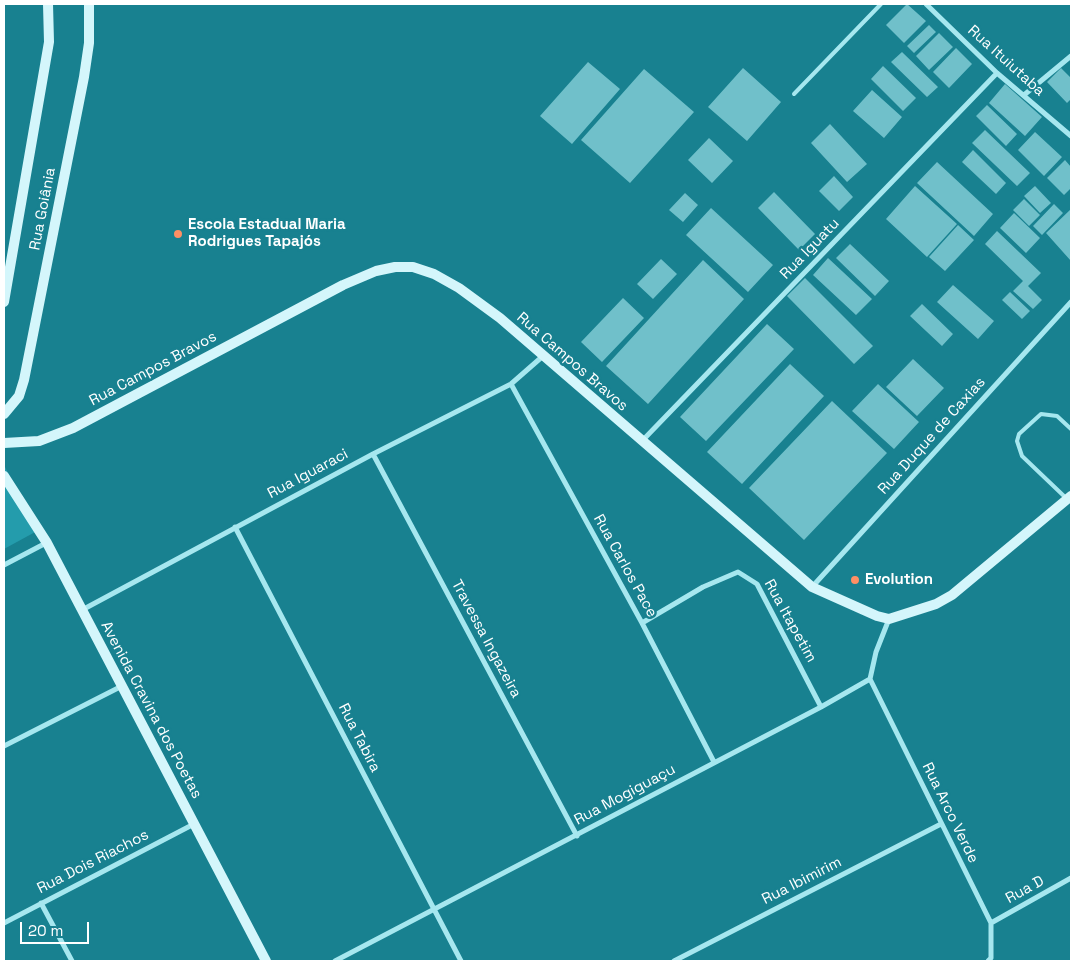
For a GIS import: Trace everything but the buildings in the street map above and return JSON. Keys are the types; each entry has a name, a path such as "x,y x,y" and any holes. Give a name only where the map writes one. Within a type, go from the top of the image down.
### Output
{"street":[{"name":"Rua Goiânia","path":"4,302 48,42 48,4"},
{"name":"Rua Goiânia","path":"4,414 19,396 24,380 84,77 89,43 89,4"},
{"name":"Rua Ituiutaba","path":"926,4 998,73 1071,136"},
{"path":"1024,95 1071,56"},
{"name":"Rua Iguatu","path":"641,442 998,73"},
{"name":"Rua Campos Bravos","path":"4,443 39,441 73,428 343,285 376,271 395,267 413,267 434,274 459,288 500,318 641,442 812,587 861,610 889,619"},
{"name":"Rua Duque de Caxias","path":"812,587 1071,302"},
{"name":"Rua Iguaraci","path":"82,610 373,454 511,384 543,356"},
{"name":"Rua Carlos Pace","path":"511,384 642,623 714,762"},
{"name":"Travessa Ingazeira","path":"373,454 577,836"},
{"name":"Avenida Cravina dos Poetas","path":"4,476 47,542 266,961"},
{"path":"870,679 876,652 889,619 936,604 952,595 1069,497"},
{"name":"Rua Tabira","path":"235,527 461,961"},
{"path":"4,565 47,542"},
{"name":"Rua Itapetim","path":"642,623 726,575 738,572 744,574 757,584 821,707"},
{"name":"Rua Mogiguaçu","path":"335,961 577,836 821,707 870,679"},
{"name":"Rua Arco Verde","path":"870,679 991,922 991,958 988,961"},
{"path":"4,746 122,686"},
{"name":"Rua Dois Riachos","path":"4,923 194,824"},
{"name":"Rua Ibimirim","path":"674,961 942,824"},
{"name":"Rua D","path":"991,922 1071,878"},
{"path":"41,903 72,961"}],"lane":[{"path":"794,94 881,4"},
{"path":"1069,497 1022,456 1017,441 1020,434 1041,414 1057,416 1071,429"}],"shaded area":[{"path":"4,465 37,531 4,549"}],"place":[{"name":"Escola Estadual Maria Rodrigues Tapajós","path":"178,234"},
{"name":"Evolution","path":"855,580"}]}
